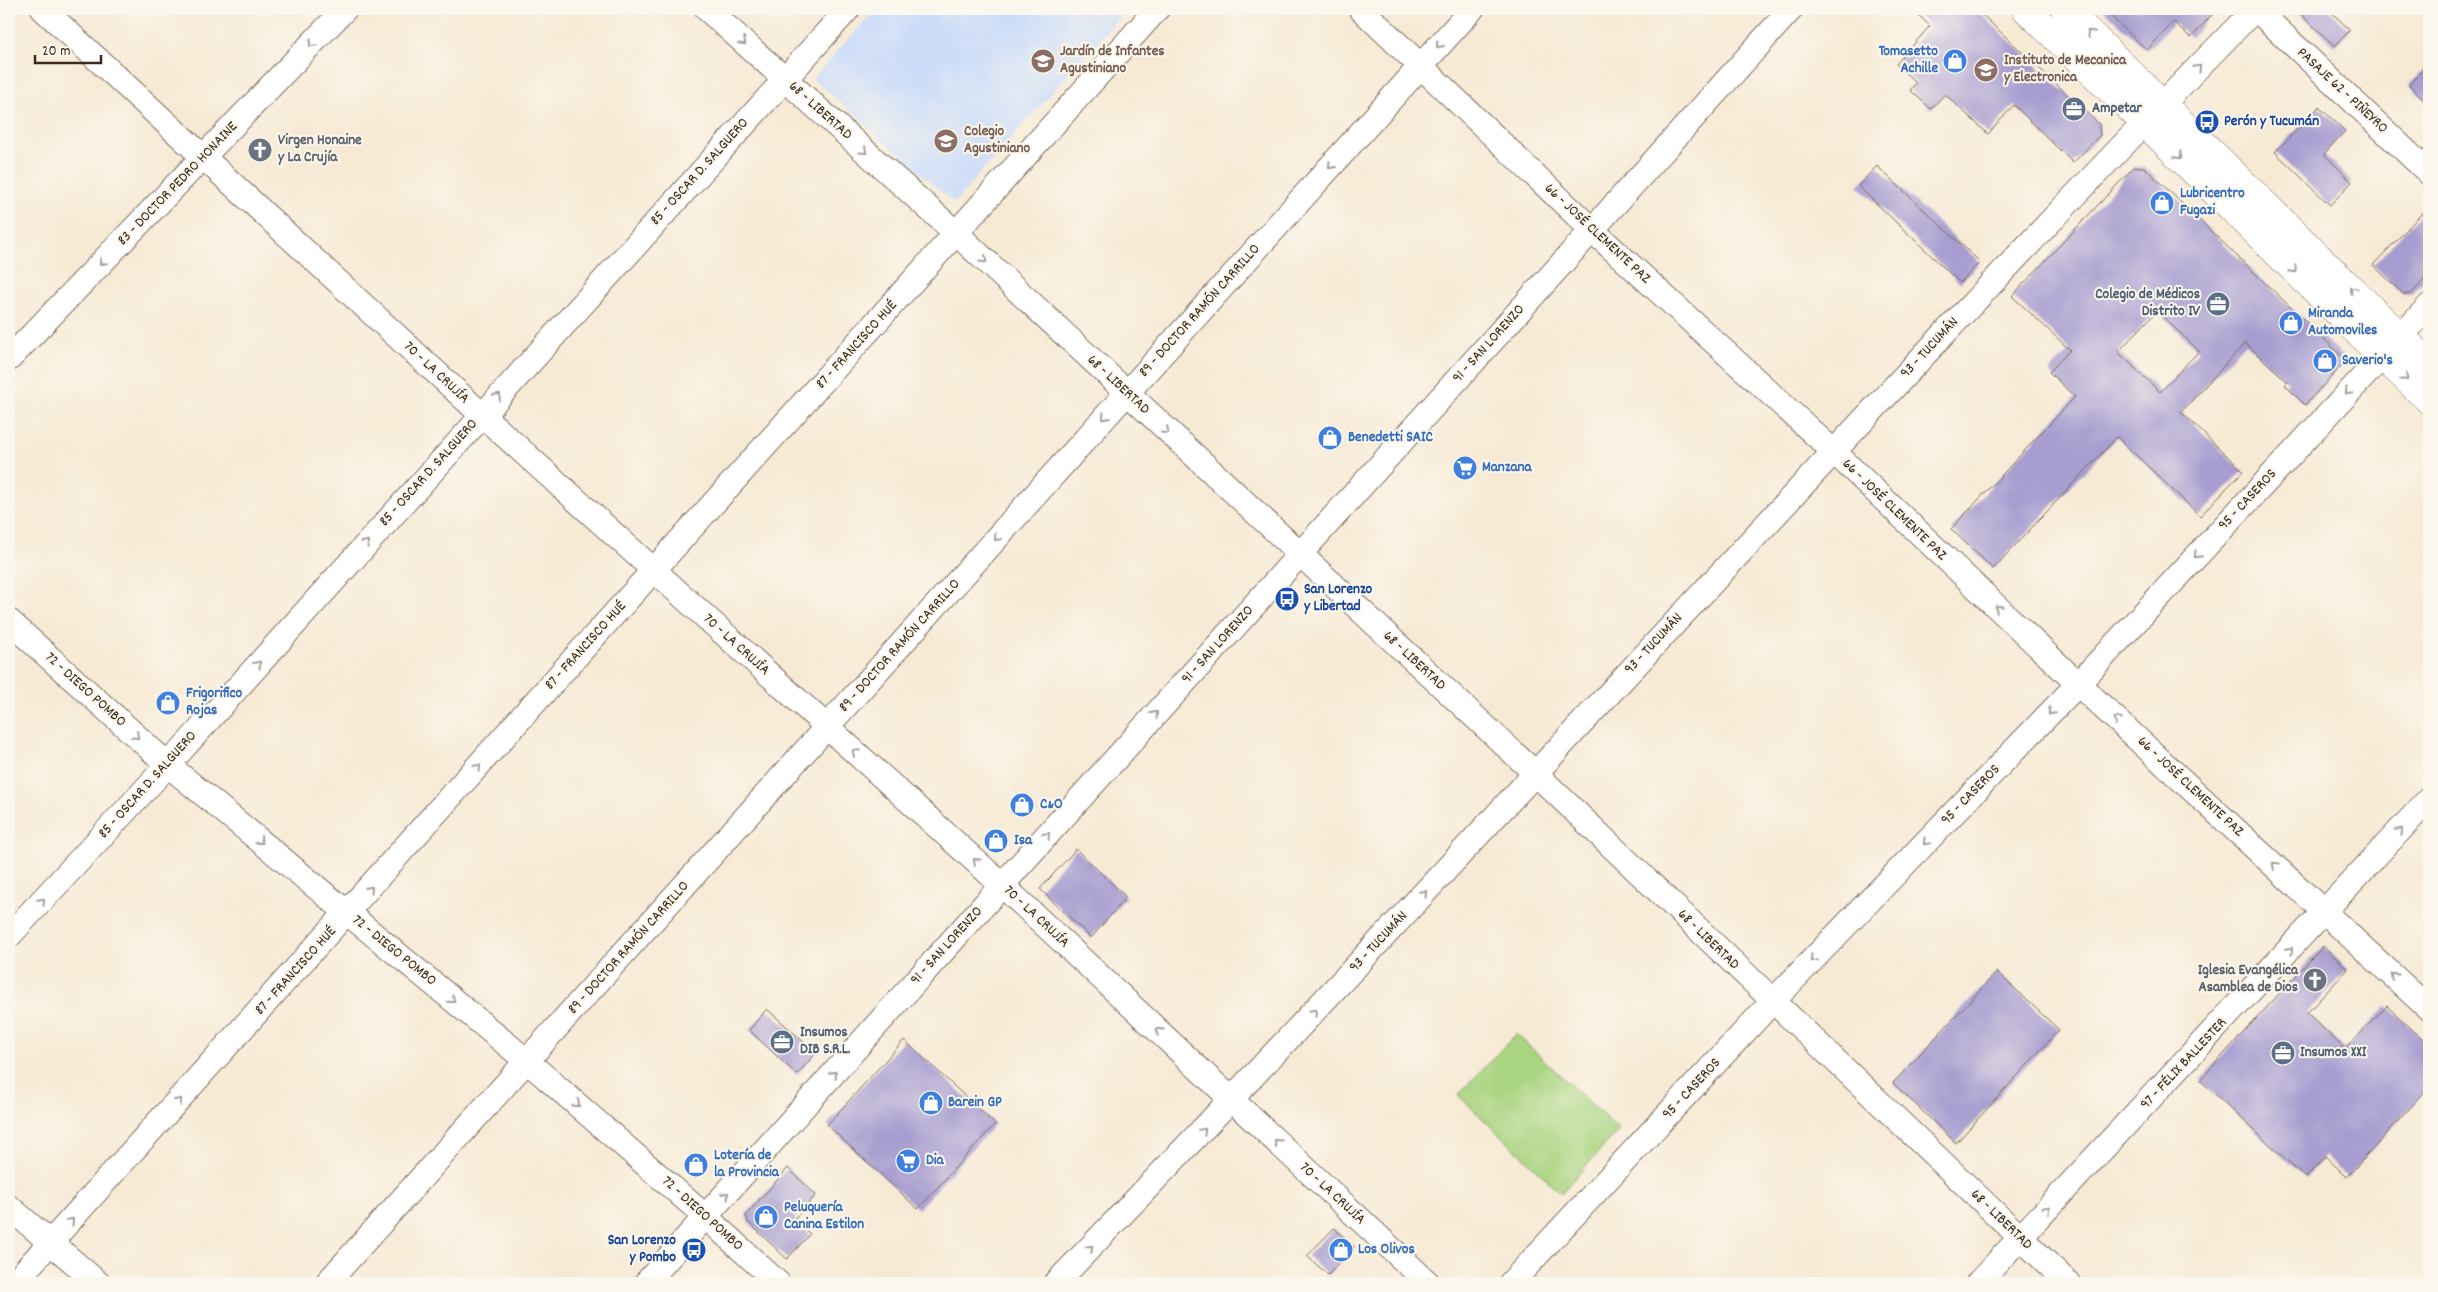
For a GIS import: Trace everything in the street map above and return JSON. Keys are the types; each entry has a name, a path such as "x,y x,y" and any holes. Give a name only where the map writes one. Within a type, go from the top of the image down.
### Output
{"main road":[{"path":"2026,9 2429,400"},
{"path":"2066,9 2429,363"}],"street":[{"name":"70 - LA CRUJÍA","path":"43,9 481,414 1002,885 1428,1283"},
{"name":"83 - DOCTOR PEDRO HONAINE","path":"9,359 346,9"},
{"name":"68 - LIBERTAD","path":"707,9 957,234 1298,555 1535,773 2068,1283"},
{"name":"85 - OSCAR D. SALGUERO","path":"9,936 168,765 481,414 848,9"},
{"name":"87 - FRANCISCO HUÉ","path":"14,1283 348,913 1157,9"},
{"name":"66 - JOSÉ CLEMENTE PAZ","path":"1361,9 1592,230 1833,451 2078,684 2429,1009"},
{"name":"89 - DOCTOR RAMÓN CARRILLO","path":"327,1283 1472,9"},
{"name":"91 - SAN LORENZO","path":"646,1283 1298,555 1791,9"},
{"name":"93 - TUCUMÁN","path":"1056,1283 1232,1100 1833,451 2144,122 2256,9"},
{"name":"PASAJE 62 - PIÑEYRO","path":"2256,9 2429,173"},
{"name":"95 - CASEROS","path":"1511,1283 1773,1001 2078,684 2429,306"},
{"name":"72 - DIEGO POMBO","path":"9,621 168,765 527,1061 706,1217 778,1283"},
{"name":"97 - FÉLIX BALLESTER","path":"1978,1283 2429,800"},
{"path":"9,1207 98,1283"}],"shaded area":[{"name":"Colegio Agustiniano","path":"876,9 1126,9 954,203 813,78"}],"green space":[{"path":"1516,1034 1619,1130 1561,1193 1458,1095"}],"building":[{"path":"1912,9 1976,9 2099,124 2100,135 2073,163 2014,105 1988,134 1945,94 1931,109 1910,90 1916,83 1896,64 1930,26"},
{"path":"2103,9 2217,9 2191,38 2174,22 2147,50"},
{"path":"2295,9 2328,9 2350,30 2335,46"},
{"path":"2429,63 2429,104 2409,85"},
{"path":"2319,107 2345,131 2324,154 2352,182 2330,205 2275,152"},
{"path":"1877,166 1980,262 1960,283 1858,186"},
{"path":"2134,167 2144,167 2342,356 2342,365 2305,405 2285,385 2288,382 2245,343 2181,412 2243,471 2200,516 2117,437 1993,569 1951,529 2075,397 2049,372 2070,350 2012,296","holes":["2157,311 2199,351 2160,392 2118,352"]},
{"path":"2429,206 2429,275 2411,294 2403,294 2373,265"},
{"path":"1076,849 1126,897 1091,938 1040,889"},
{"path":"2323,946 2348,969 2307,1013 2345,1049 2387,1006 2429,1045 2429,1087 2347,1177 2325,1156 2306,1178 2200,1080"},
{"path":"1997,972 2059,1030 1956,1143 1893,1083"},
{"name":"Insumos DIB S.R.L.","path":"767,1009 816,1053 797,1075 749,1030"},
{"path":"904,1040 995,1124 918,1209 827,1125"},
{"path":"788,1168 816,1195 794,1219 810,1234 787,1259 748,1222 746,1215"},
{"path":"1334,1228 1354,1247 1328,1275 1307,1256"}],"place":[{"name":"Jardín de Infantes Agustiniano","path":"1043,61"},
{"name":"Tomasetto Achille","path":"1955,61"},
{"name":"Instituto de Mecanica y Electronica","path":"1986,70"},
{"name":"Ampetar","path":"2074,109"},
{"name":"Perón y Tucumán","path":"2207,122"},
{"name":"Colegio Agustiniano","path":"946,141"},
{"name":"Virgen Honaine y La Crujía","path":"260,150"},
{"name":"Lubricentro Fugazi","path":"2162,203"},
{"name":"Colegio de Médicos Distrito IV","path":"2218,304"},
{"name":"Miranda Automoviles","path":"2291,323"},
{"name":"Saverio's","path":"2325,361"},
{"name":"Benedetti SAIC","path":"1330,438"},
{"name":"Manzana","path":"1465,468"},
{"name":"San Lorenzo y Libertad","path":"1287,599"},
{"name":"Frigorifico Rojas","path":"168,703"},
{"name":"C&O","path":"1022,805"},
{"name":"Isa","path":"996,841"},
{"name":"Iglesia Evangélica Asamblea de Dios","path":"2315,980"},
{"name":"Insumos DIB S.R.L.","path":"782,1042"},
{"name":"Insumos XXI","path":"2283,1053"},
{"name":"Barein GP","path":"931,1103"},
{"name":"Dia","path":"908,1161"},
{"name":"Lotería de la Provincia","path":"696,1165"},
{"name":"Peluquería Canina Estilon","path":"766,1217"},
{"name":"San Lorenzo y Pombo","path":"694,1250"},
{"name":"Los Olivos","path":"1341,1250"}]}
